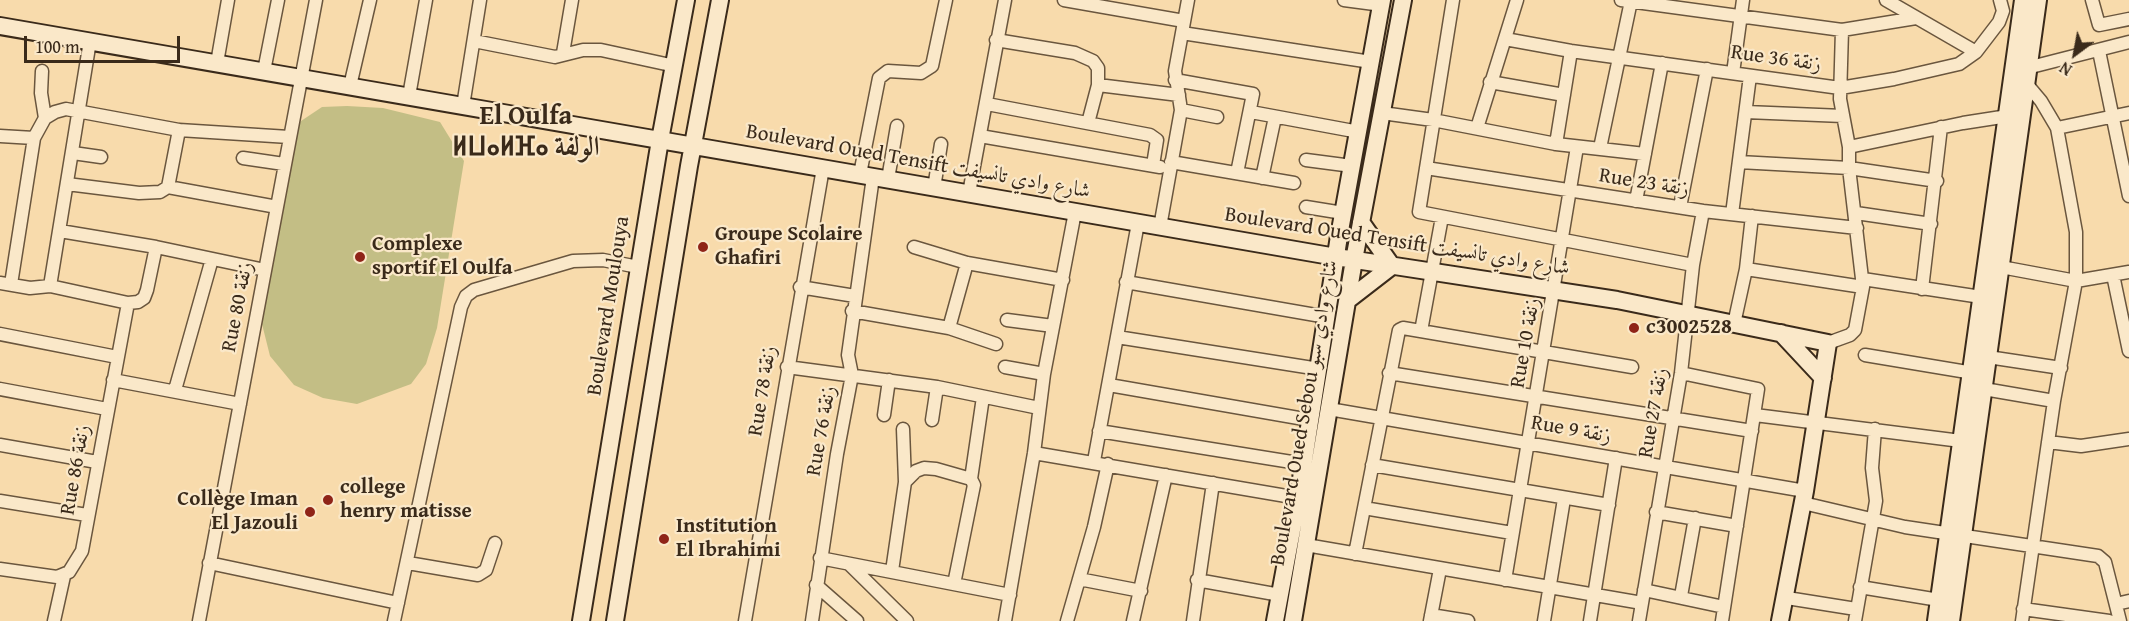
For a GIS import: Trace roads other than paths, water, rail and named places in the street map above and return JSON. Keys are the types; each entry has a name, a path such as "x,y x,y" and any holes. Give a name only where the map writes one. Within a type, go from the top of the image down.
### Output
{"street":[{"path":"217,63 228,0"},
{"path":"264,71 278,0"},
{"name":"Rue 80 زنقة","path":"199,621 316,0"},
{"path":"350,86 370,0"},
{"path":"409,96 426,0"},
{"path":"463,106 480,0"},
{"path":"563,54 572,0"},
{"name":"Boulevard Moulouya","path":"580,618 685,0"},
{"path":"615,621 693,146 720,0"},
{"path":"874,177 879,78 888,71 921,73 932,66 946,0"},
{"path":"969,193 1005,0"},
{"path":"1064,0 1183,27 1371,62"},
{"path":"1160,227 1181,110 1175,80 1188,0"},
{"path":"1344,0 1382,2"},
{"name":"Boulevard Oued Sebou شارع وادي سبو","path":"1293,621 1354,260 1403,0"},
{"path":"1453,0 1419,212 1564,238 1693,265"},
{"path":"1477,128 1517,0"},
{"path":"1733,73 1743,0"},
{"path":"1886,0 1976,52"},
{"name":"Rue 36 زنقة","path":"1505,39 1570,51 1840,88 1894,79 1959,64 1976,52 1999,22 2003,11 2000,0"},
{"path":"1936,621 1955,535 1980,379 1981,297 2023,0"},
{"path":"1951,621 1961,441 1988,357 2038,0"},
{"path":"2092,0 2099,25 2129,19"},
{"path":"1600,148 1619,58 1626,1 1842,30 1916,18"},
{"name":"Boulevard Oued Sebou شارع وادي سبو","path":"1275,621 1304,464 1343,213 1382,2"},
{"name":"Boulevard Oued Tensift شارع وادي تانسيفت","path":"0,26 1336,257 1555,290 1828,343"},
{"path":"1780,621 1787,598 1828,343 1842,339 1855,330 1863,283 1849,168 1849,147 1840,88 1842,30"},
{"path":"996,40 1086,57 1098,69 1098,85 1088,123"},
{"path":"50,286 90,41"},
{"path":"474,41 555,57 583,50 601,50 675,66"},
{"path":"2026,75 2129,42"},
{"path":"1556,144 1570,51"},
{"path":"2099,51 2129,196"},
{"path":"1636,201 1662,63"},
{"path":"1680,207 1707,69"},
{"path":"42,71 41,93 45,118"},
{"path":"2026,75 2057,128 2076,232 2076,281 2054,401 2022,615 2109,621"},
{"path":"1732,214 1750,76"},
{"path":"1175,80 1253,94 1237,173"},
{"path":"1490,82 1564,95"},
{"path":"1098,85 1179,95"},
{"path":"987,104 1155,137 1157,141 1153,165"},
{"path":"156,248 144,298 128,303 50,286 30,288 5,284 34,138 45,118 61,110 179,130 289,137"},
{"path":"1181,110 1217,117"},
{"path":"1251,112 1359,132"},
{"path":"1746,112 1843,116"},
{"path":"1382,113 1433,120 1556,144 1645,154"},
{"path":"2057,128 2129,113"},
{"path":"1849,147 1941,127 2008,116"},
{"path":"1262,178 1275,117"},
{"path":"874,177 897,126"},
{"path":"1922,290 1937,181 1941,127"},
{"path":"168,187 179,130"},
{"path":"0,136 34,138"},
{"path":"980,136 1153,165 1237,173 1294,183"},
{"path":"934,188 942,144"},
{"name":"Rue 10 زنقة","path":"1505,580 1572,191 1577,147"},
{"path":"73,153 101,157"},
{"path":"243,158 284,165"},
{"path":"1306,160 1352,166"},
{"path":"1739,162 1849,168 1937,181"},
{"name":"Rue 78 زنقة","path":"745,621 800,287 823,168"},
{"name":"Rue 23 زنقة","path":"1426,168 1703,211 1857,228"},
{"name":"Rue 76 زنقة","path":"812,621 820,558 852,375 848,355 852,311 874,177"},
{"path":"67,184 139,193 160,192 168,187 277,207"},
{"path":"1306,207 1343,213"},
{"name":"Rue 27 زنقة","path":"1639,621 1681,373 1693,265 1703,211"},
{"path":"1005,621 1034,453 1044,374 1075,212"},
{"path":"1856,213 1931,224"},
{"path":"1734,324 1746,269 1752,216"},
{"path":"1421,331 1442,217"},
{"path":"1347,300 1392,266 1361,222"},
{"path":"1094,461 1138,223"},
{"path":"60,231 265,270"},
{"path":"914,248 967,263 1063,280"},
{"path":"175,390 212,259"},
{"path":"393,621 408,563 461,307 466,296 474,290 573,261 603,260 638,267"},
{"path":"949,328 967,263"},
{"path":"2001,267 2076,281 2129,272"},
{"path":"1746,269 1981,297"},
{"path":"2113,275 2129,351"},
{"path":"1126,282 1327,316"},
{"path":"800,287 855,296"},
{"name":"Rue 86 زنقة","path":"64,576 82,551 106,409 128,303"},
{"path":"852,311 949,328 996,344"},
{"path":"1007,320 1053,326"},
{"path":"1355,554 1399,330 1421,331 1632,367"},
{"path":"0,333 117,357"},
{"path":"1781,333 1823,378"},
{"path":"1118,337 1319,369"},
{"path":"1865,355 1980,379 2054,401"},
{"path":"1988,357 2061,368"},
{"path":"787,366 937,387 1039,408"},
{"path":"1005,367 1044,374"},
{"path":"1389,373 1752,431"},
{"path":"1681,373 1758,388 1722,621"},
{"path":"113,380 240,404"},
{"path":"885,415 889,380"},
{"path":"1109,385 1310,420"},
{"path":"932,420 937,387"},
{"path":"0,389 106,409"},
{"path":"954,584 974,485 971,479 983,397"},
{"name":"Rue 9 زنقة","path":"1329,408 1744,479 1873,519 1955,535 2098,556 2105,562 2123,603"},
{"path":"1755,415 1961,441"},
{"path":"892,571 905,482 903,429"},
{"path":"1787,598 1856,615 1877,491 1873,484 1872,468 1875,429"},
{"path":"1099,431 1304,464"},
{"path":"2048,442 2081,446 2129,439"},
{"path":"0,445 97,462"},
{"path":"1034,453 1094,461 1298,498"},
{"path":"1590,621 1616,458"},
{"path":"1067,621 1108,464"},
{"path":"1372,465 1609,505"},
{"path":"905,482 916,471 924,468 971,479"},
{"path":"1133,621 1166,475"},
{"path":"1193,621 1197,580 1213,483"},
{"path":"1544,621 1564,499"},
{"path":"0,501 87,515"},
{"path":"1364,508 1512,533"},
{"path":"1656,512 1737,526"},
{"path":"1681,596 1695,518"},
{"path":"408,563 477,575 486,570 495,543"},
{"path":"1306,545 1642,603"},
{"path":"820,558 1010,595"},
{"path":"209,562 398,603"},
{"path":"848,563 907,621"},
{"path":"0,569 64,576 54,621"},
{"path":"1440,569 1431,618 1468,621"},
{"path":"1078,579 1141,591"},
{"path":"1197,580 1280,595"},
{"path":"816,585 857,621"},
{"path":"1860,587 1939,600"},
{"path":"1644,590 1681,596 1724,607"},
{"path":"2120,621 2123,603"}],"place":[{"name":"Groupe Scolaire Ghafiri","path":"703,247"},
{"name":"Complexe sportif El Oulfa","path":"360,257"},
{"name":"c3002528","path":"1634,328"},
{"name":"college henry matisse","path":"328,500"},
{"name":"Collège Iman El Jazouli","path":"310,512"},
{"name":"Institution El Ibrahimi","path":"664,539"}],"district":[{"name":"El Oulfa ⵍⵡⴰⵍⴼⴰ الولفة","path":"526,132"}]}
